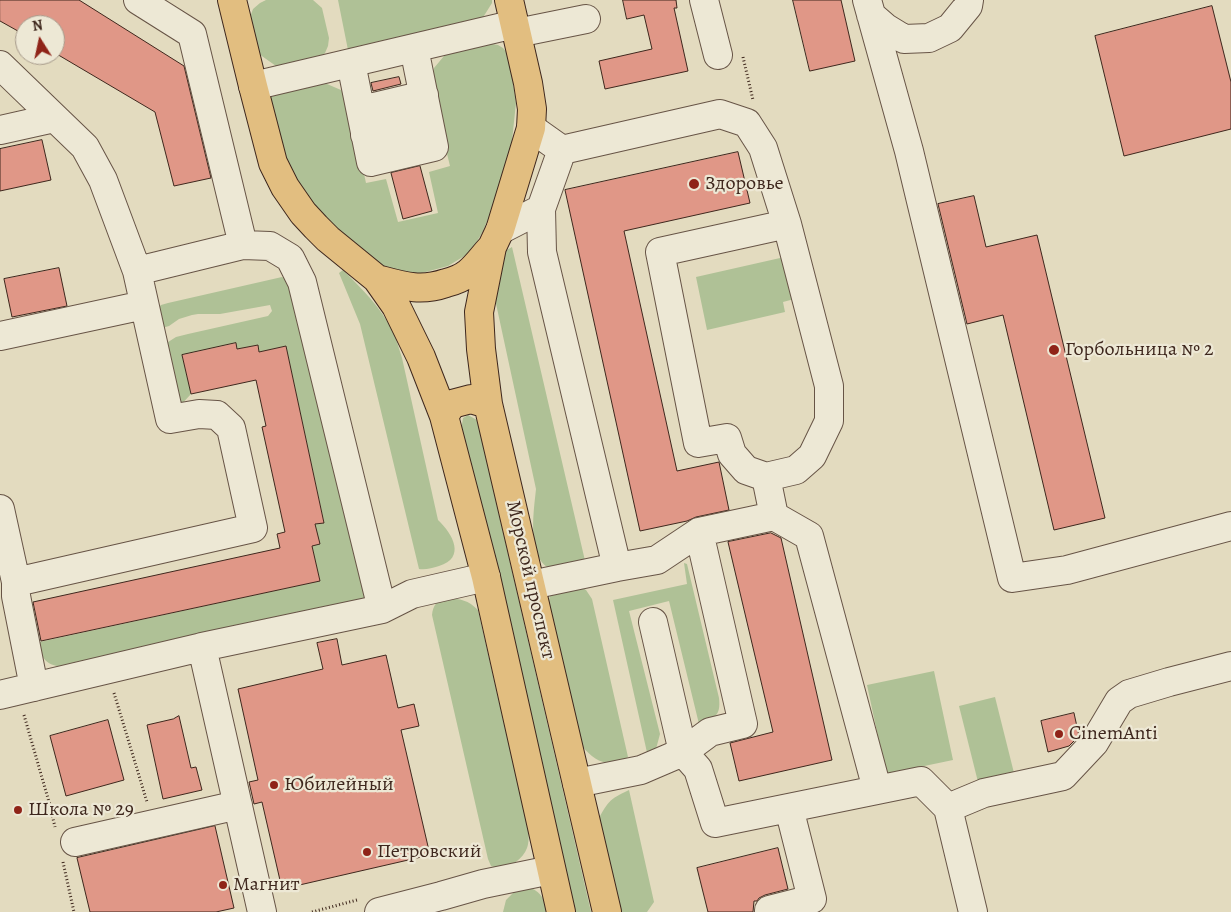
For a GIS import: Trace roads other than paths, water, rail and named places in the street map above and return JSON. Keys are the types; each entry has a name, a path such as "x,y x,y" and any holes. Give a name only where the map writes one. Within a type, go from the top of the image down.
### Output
{"main road":[{"name":"Морской проспект","path":"232,0 273,163 285,187 303,213 328,239 377,279 396,306 421,357 444,416 486,577 561,912"},
{"name":"Морской проспект","path":"514,19 532,109 530,128 496,238 479,312 481,349 488,404 607,912"},
{"name":"Морской проспект","path":"377,279 403,286 420,288 432,288 456,280 468,273 496,238"},
{"path":"444,416 452,404 471,399 488,404"}],"lane":[{"path":"138,0 192,34 243,244"},
{"path":"704,0 730,56"},
{"path":"869,8 886,28 904,39 929,38 950,28 968,6 968,0"},
{"path":"869,8 909,151 1012,578 1067,570 1231,526"},
{"path":"253,86 414,48 514,19 586,20"},
{"path":"351,63 371,162 434,147 414,48"},
{"path":"0,65 85,147 103,180 137,271 170,419 199,414 217,415 231,428 253,528 16,582"},
{"path":"363,122 426,108"},
{"path":"530,128 562,150 720,114 748,123 763,148 787,224 829,386 829,421 812,456 796,470 766,477 746,470 732,454 727,438 698,442 660,252 787,224"},
{"path":"0,130 54,118"},
{"path":"562,150 541,209 542,252 617,567"},
{"path":"496,238 541,209"},
{"path":"137,271 243,244 270,246 290,258 302,282 382,609"},
{"path":"0,336 144,305"},
{"path":"766,477 774,516"},
{"path":"0,509 16,582 17,691 382,609 412,594 486,577"},
{"path":"531,585 657,560 699,532 774,516 809,536 877,790"},
{"path":"577,783 641,770 683,752 710,732 743,724 699,532"},
{"path":"653,622 683,752 698,769 715,823 921,781 948,808 973,912"},
{"path":"202,648 262,912"},
{"path":"948,808 984,793 1064,776 1094,743 1118,701 1129,694 1231,666"},
{"path":"65,844 238,805"},
{"path":"770,912 769,910 812,900 789,808"},
{"path":"378,912 483,884 552,870"}],"place":[{"name":"Здоровье","path":"694,184"},
{"name":"Горбольница № 2","path":"1054,350"},
{"name":"CinemAnti","path":"1059,734"},
{"name":"Юбилейный","path":"274,785"},
{"name":"Школа № 29","path":"18,810"},
{"name":"Петровский","path":"367,852"},
{"name":"Магнит","path":"223,885"}]}
